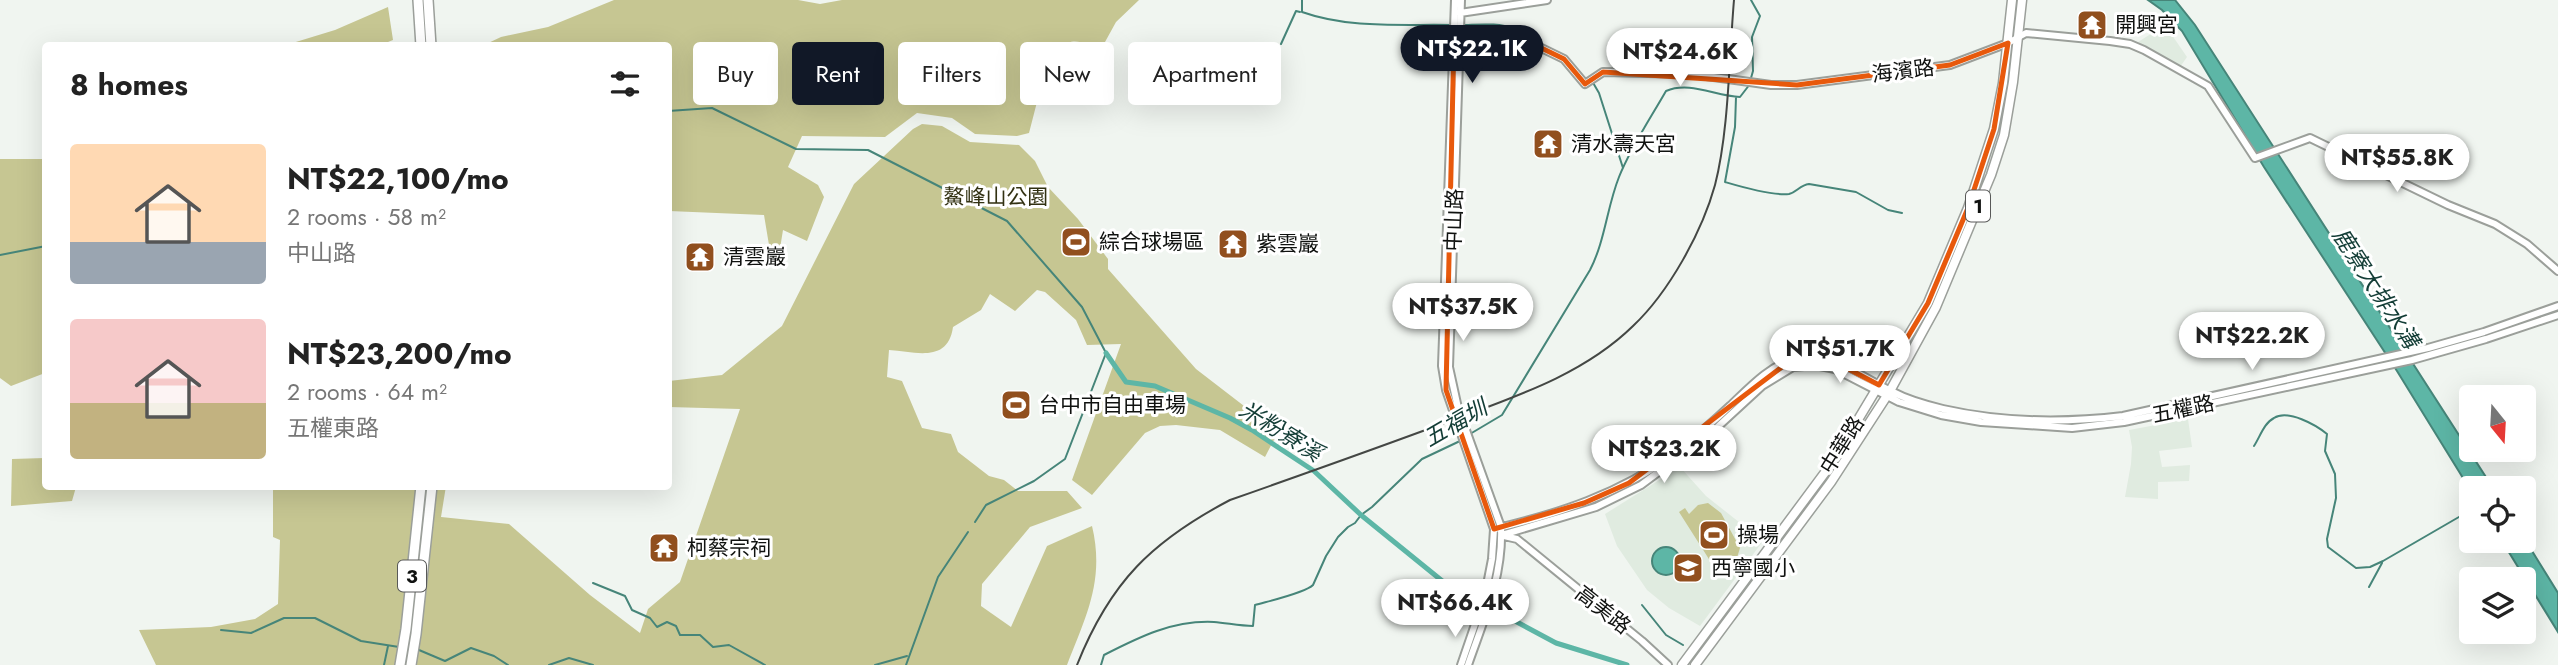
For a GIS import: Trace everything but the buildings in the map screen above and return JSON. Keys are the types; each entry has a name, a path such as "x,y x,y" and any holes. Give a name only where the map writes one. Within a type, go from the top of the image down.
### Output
{"highway":[{"path":"418,0 421,42"},
{"path":"428,0 431,42"},
{"name":"3","path":"400,665 421,490"},
{"name":"3","path":"411,665 432,490"}],"main road":[{"name":"中華路","path":"1682,665 1809,497 1928,303 1968,208 1994,129 2012,0"},
{"name":"中華路","path":"1695,665 1711,640 1815,505 1888,394 1936,307 1991,175 2004,135 2022,0"}],"street":[{"name":"中山路","path":"1455,0 1458,13"},
{"name":"中山路","path":"1461,0 1457,39 1449,367 1458,408 1499,530 1501,556 1492,598 1479,623"},
{"path":"1458,13 1547,0"},
{"path":"2018,36 2035,33 2130,44 2208,86 2255,158 2310,138 2448,205 2495,224 2527,244 2558,271"},
{"name":"海濱路","path":"1457,39 1527,41 1564,59 1584,85 1602,72 1692,74 1771,85 1797,85 1950,65 2008,43 2018,36"},
{"name":"五權路","path":"2389,360 2407,352 2484,332 2558,306"},
{"name":"五權路","path":"1499,530 1584,503 1629,483 1675,453 1765,375 1791,359 1818,358 1836,363 1877,388 1920,409 1965,420 2072,428 2124,422 2389,360 2412,359 2486,339 2558,314"},
{"name":"中山路","path":"1479,623 1499,530"},
{"name":"高美路","path":"1499,530 1517,540 1668,665"},
{"path":"1461,665 1479,623"},
{"path":"1468,665 1479,623"}],"highlighted area":[{"path":"1454,39 1527,41 1564,59 1585,84 1603,72 1797,85 1950,65 2008,43 1994,129 1968,208 1928,303 1879,385 1837,363 1791,360 1629,483 1584,503 1494,529 1446,390"}],"shaded area":[{"path":"2148,0 2175,0 2195,25 2459,435 2459,462 2476,462 2485,476 2462,476 2264,167 2182,31"},
{"path":"2165,25 2187,57 2180,67 2138,42"},
{"path":"2188,419 2192,447 2159,451 2162,467 2190,465 2189,481 2158,482 2158,499 2125,497 2131,464 2129,430"},
{"name":"西寧國小","path":"1680,467 1706,496 1763,541 1700,626 1669,608 1647,590 1617,546 1605,514"},
{"path":"1666,547 1676,551 1680,561 1676,571 1666,575 1656,571 1652,561 1656,551"},
{"path":"2509,553 2533,553 2558,593 2558,632 2536,596 2536,567 2518,567"}],"green space":[{"path":"614,0 798,0 820,4 842,0 1139,0 1116,22 1105,42 1020,42 1020,105 1036,105 1029,133 1017,136 975,134 952,118 917,113 885,137 802,136 788,167 818,185 824,197 807,241 783,230 778,261 771,257 764,215 672,211 672,42 490,42 501,37 548,27"},
{"path":"388,7 393,40 296,42 335,30"},
{"name":"鰲峰山公園","path":"922,124 942,126 970,142 1019,145 1035,161 1048,187 1078,219 1108,259 1108,269 1196,369 1278,432 1265,457 1220,430 1160,426 1145,433 1092,495 1072,480 1121,344 1087,345 1076,320 1045,292 1037,290 1015,311 990,294 981,310 953,327 945,346 938,351 920,353 889,350 887,377 902,381 922,428 951,434 958,452 989,476 1004,480 1018,491 1067,491 1082,508 1030,527 982,584 981,606 1011,627 1047,546 1092,526 1095,581 1087,614 1067,665 156,665 139,630 211,627 255,619 278,604 280,540 273,537 273,490 445,490 441,517 509,524 590,595 640,633 648,609 680,582 740,409 672,407 672,381 722,375 782,326 854,184 913,129"},
{"path":"0,159 42,159 42,374 11,386 0,378"},
{"path":"42,458 42,490 75,490 72,501 11,506 12,459"},
{"path":"1708,503 1721,513 1740,548 1736,561 1722,567 1727,574 1721,578 1679,512 1685,508 1689,514 1698,505"}],"waterway":[{"path":"1302,0 1302,12 1339,21 1376,25 1452,25"},
{"name":"五福圳","path":"1751,0 1760,16 1752,37 1751,78"},
{"path":"1281,44 1296,11 1300,12"},
{"path":"1461,25 1501,25 1533,38"},
{"path":"1592,81 1599,93 1623,168"},
{"name":"五福圳","path":"1470,434 1502,415 1590,270 1619,177 1666,91 1693,88 1740,97 1750,84"},
{"path":"1736,97 1735,127 1725,182 1774,194 1789,194 1809,184 1856,192 1888,210 1902,213"},
{"path":"672,111 712,108 796,149 868,150 1007,221 1082,307 1106,353 1065,459 1034,481 986,505 975,522"},
{"path":"0,255 42,247"},
{"name":"五福圳","path":"1106,353 1126,382 1155,386 1230,418 1314,471 1361,515 1446,584 1556,643 1627,665"},
{"path":"2254,446 2268,423 2280,416 2302,419 2327,434 2325,451 2335,474 2336,498 2327,539 2328,547 2356,568 2370,567 2383,561 2459,517"},
{"name":"五福圳","path":"1101,665 1104,655 1143,636 1170,627 1199,622 1253,626 1255,605 1295,594 1313,585 1326,556 1348,527 1422,459 1460,441"},
{"name":"米粉寮溪","path":"906,665 938,577 968,532"},
{"path":"2369,587 2382,563"},
{"path":"593,583 625,596 632,610 650,618 657,627 667,622 676,626 680,635 700,635 713,647 729,645 765,665"},
{"path":"1642,605 1666,635 1683,645"},
{"path":"221,630 251,633 284,618 315,618 361,641 399,647"},
{"path":"384,665 388,646"},
{"path":"419,650 445,661 471,648 494,656 508,665"},
{"path":"875,665 907,656"},
{"path":"549,665 569,658 593,665"}],"railway":[{"path":"1077,665 1090,636 1119,587 1156,548 1202,515 1230,500 1499,403 1547,383 1592,358 1633,326 1659,296 1683,260 1702,222 1715,185 1726,118 1734,0"}],"place":[{"name":"開興宮","path":"2092,25"},
{"name":"清水壽天宮","path":"1548,144"},
{"name":"綜合球場區","path":"1076,242"},
{"name":"紫雲巖","path":"1233,244"},
{"name":"清雲巖","path":"700,257"},
{"name":"台中市自由車場","path":"1016,405"},
{"name":"操場","path":"1714,535"},
{"name":"柯蔡宗祠","path":"664,548"},
{"name":"西寧國小","path":"1688,568"}],"water label":[{"name":"鹿寮大排水溝","path":"2376,288"}]}
